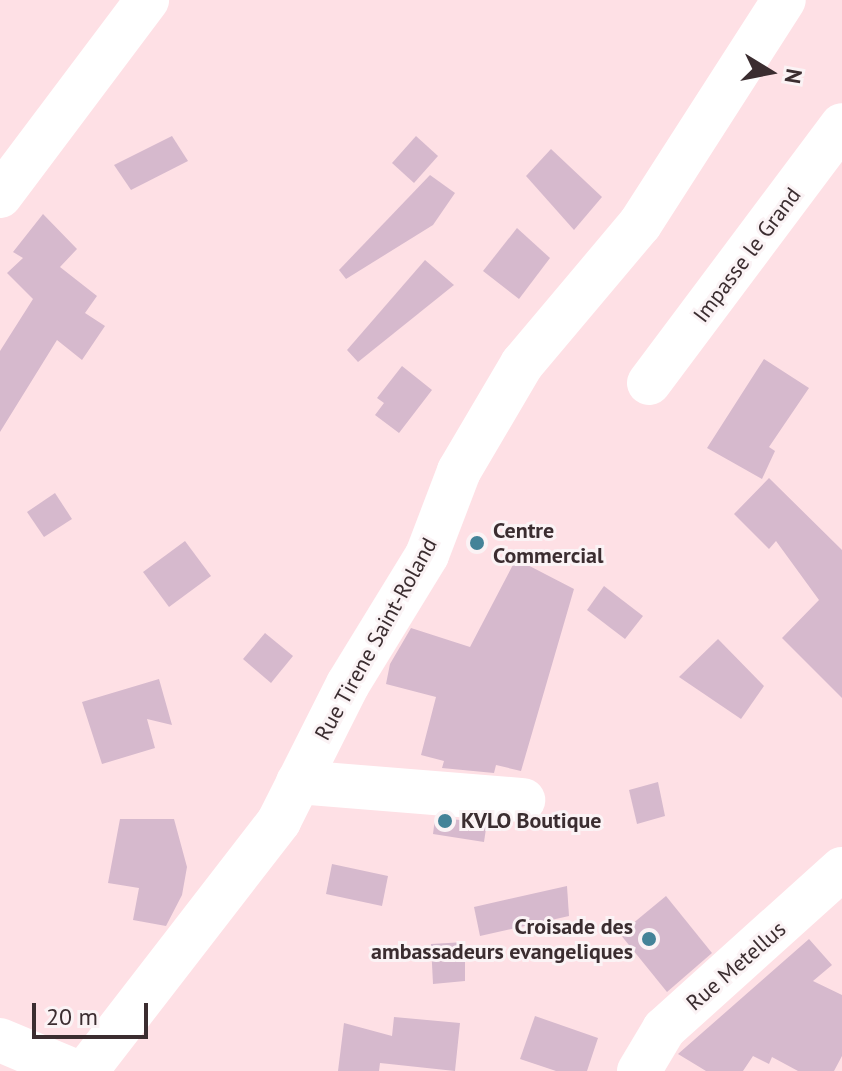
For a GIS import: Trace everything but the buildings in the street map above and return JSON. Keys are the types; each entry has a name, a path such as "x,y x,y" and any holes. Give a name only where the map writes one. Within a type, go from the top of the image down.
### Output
{"street":[{"path":"0,196 147,0"},
{"name":"Rue Tirene Saint-Roland","path":"86,1071 279,821 348,684 427,555 459,471 522,364 640,224 784,0"},
{"name":"Impasse le Grand","path":"649,383 842,125"},
{"path":"298,782 523,800"},
{"name":"Rue Metellus","path":"639,1071 664,1029 842,869"},
{"path":"0,1040 74,1071"}],"place":[{"name":"Centre Commercial","path":"477,543"},
{"name":"KVLO Boutique","path":"445,821"},
{"name":"Croisade des ambassadeurs evangeliques","path":"649,939"}]}
